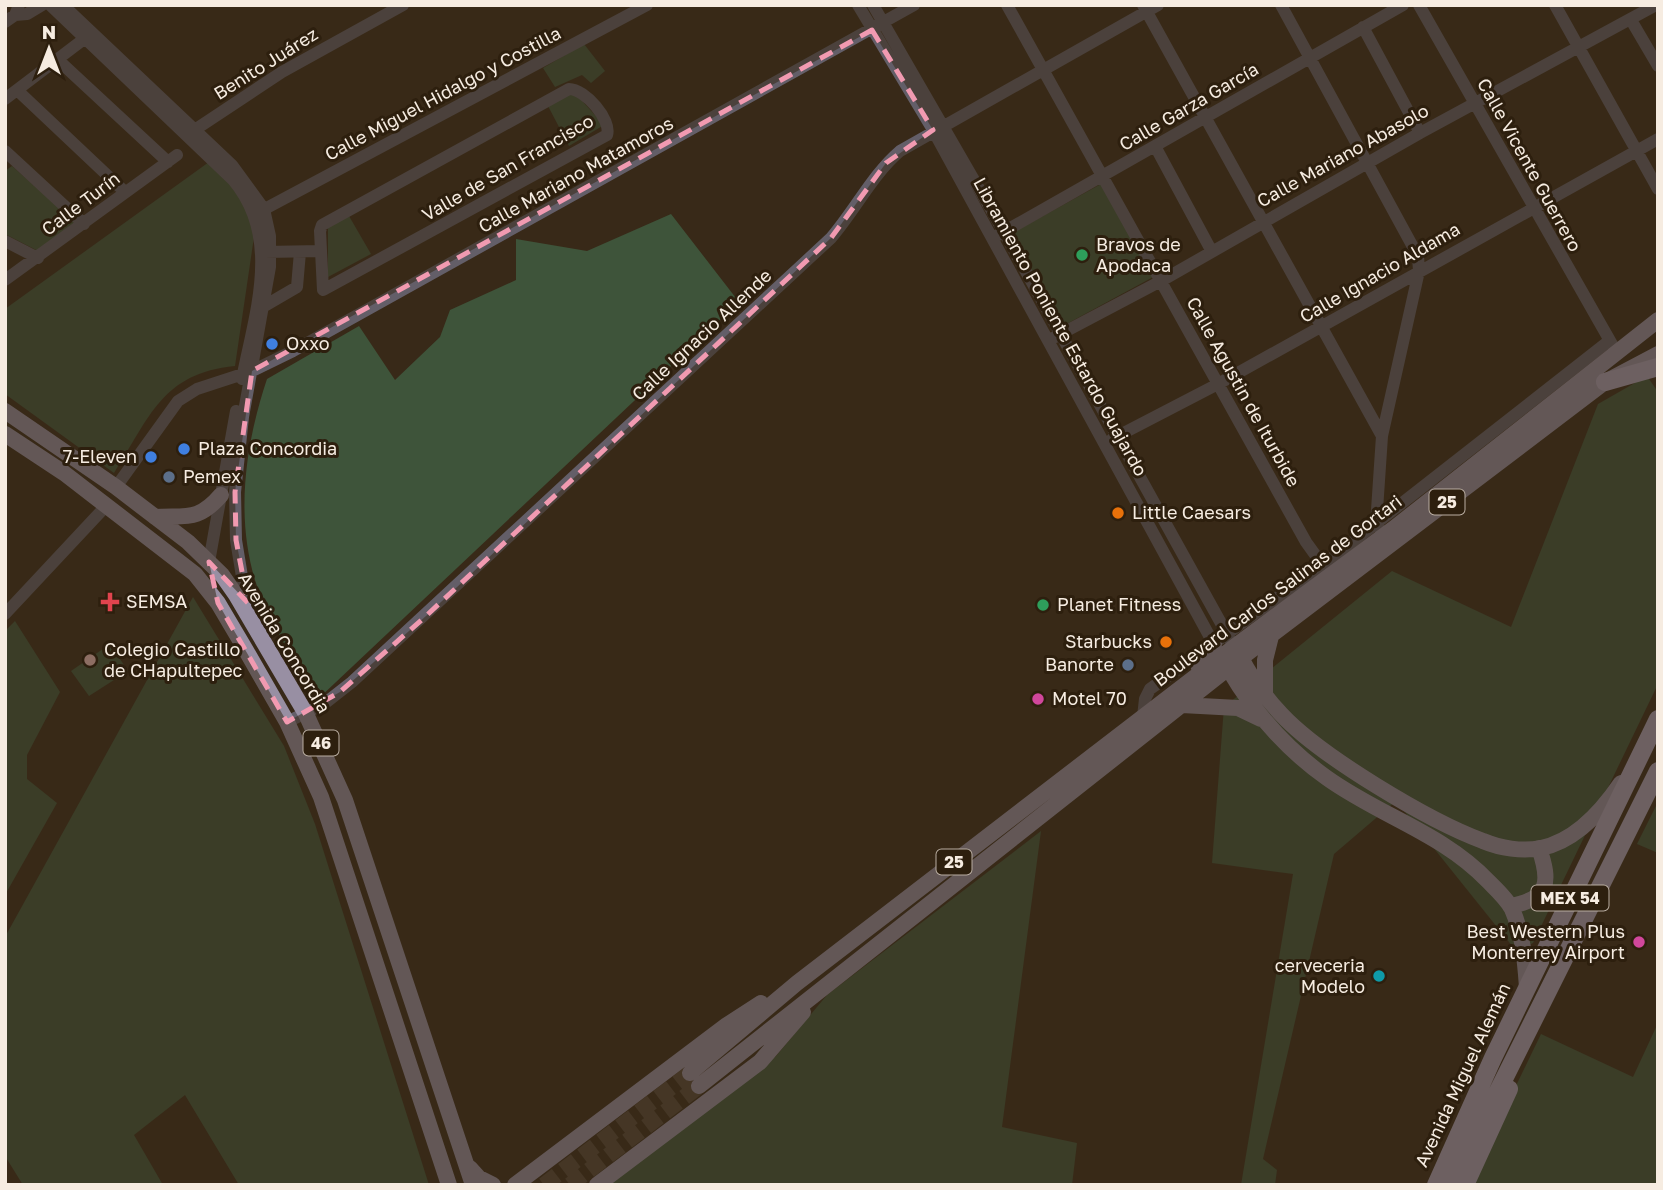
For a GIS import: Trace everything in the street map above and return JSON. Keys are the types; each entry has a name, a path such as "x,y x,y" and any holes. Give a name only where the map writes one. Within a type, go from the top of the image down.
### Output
{"highway":[{"path":"1605,382 1658,367"},
{"name":"Avenida Miguel Alemán","path":"1451,1185 1493,1083 1493,1058 1658,719"},
{"name":"Avenida Miguel Alemán","path":"1436,1185 1493,1083 1510,1065 1658,771"},
{"path":"1424,1185 1473,1083 1493,1058"},
{"path":"1465,1185 1506,1101 1511,1082 1510,1065"}],"main road":[{"name":"Boulevard Carlos Salinas de Gortari","path":"1181,697 1143,717 797,983 694,1079 810,1000 1181,697 1227,651 1326,570 1613,346 1658,320"},
{"name":"Boulevard Carlos Salinas de Gortari","path":"1227,651 1271,636 1605,382 1658,354"},
{"name":"Avenida Concordia","path":"5,411 116,487 209,562 248,616 306,714 345,800 473,1185"},
{"name":"Avenida Concordia","path":"5,434 107,505 186,566 218,603 287,722 321,797 449,1184"},
{"path":"25,447 45,453 98,494 107,495 116,487"},
{"path":"155,517 196,516 210,508 221,495"},
{"path":"209,562 218,603"},
{"path":"1265,693 1265,660 1271,636"},
{"path":"1227,651 1281,714 1325,751 1434,818 1483,841 1510,849 1539,848 1559,842 1580,830 1603,808 1644,747"},
{"path":"1227,651 1203,664 1181,697 1238,708 1265,721"},
{"path":"1227,651 1265,721 1301,758 1328,779 1456,851 1510,906 1523,946 1527,987"},
{"path":"1510,906 1525,903 1543,890 1547,882 1539,848"},
{"path":"502,1185 517,1183 741,1014 797,983"},
{"path":"597,1185 760,1062 796,1022 810,1000"},
{"path":"464,1159 479,1178 493,1185"}],"street":[{"path":"13,14 27,14 42,5"},
{"path":"50,5 246,180 260,212 267,252 259,308 209,562"},
{"path":"63,5 90,39"},
{"name":"Benito Juárez","path":"191,132 282,72 402,5"},
{"name":"Calle Miguel Hidalgo y Costilla","path":"260,212 648,5"},
{"name":"Libramiento Poniente Estardo Guajardo","path":"858,5 937,128"},
{"name":"Libramiento Poniente Estardo Guajardo","path":"873,5 937,128 998,235 1061,334 1119,436 1214,612 1227,651"},
{"name":"Calle Mariano Matamoros","path":"116,487 178,401 197,388 248,372 914,5"},
{"name":"Calle Agustin de Iturbide","path":"1007,5 1306,542 1326,570"},
{"path":"1281,5 1415,249 1419,271 1382,436 1380,530"},
{"name":"Calle Garza García","path":"998,235 1103,178 1205,116 1403,5"},
{"name":"Calle Vicente Guerrero","path":"1419,5 1532,208 1613,346"},
{"path":"1555,5 1658,189"},
{"name":"Calle Mariano Abasolo","path":"1048,341 1161,281 1263,220 1420,133 1657,5"},
{"path":"1149,7 1205,116 1382,436"},
{"name":"Calle Ignacio Allende","path":"287,722 306,714 352,682 550,501 831,238 887,163 937,128 1042,71 1149,7"},
{"path":"1631,20 1658,66"},
{"path":"1363,27 1420,133"},
{"path":"5,99 90,39"},
{"name":"Calle Turín","path":"5,280 172,158 58,63"},
{"path":"17,90 125,192"},
{"name":"Valle de San Francisco","path":"566,90 579,91 607,123 608,132 604,138 324,291 321,257 322,225 566,90"},
{"name":"Calle Ignacio Aldama","path":"1103,442 1218,384 1658,139"},
{"path":"1155,146 1211,250"},
{"path":"8,157 84,224"},
{"name":"Libramiento Poniente Estardo Guajardo","path":"998,235 1048,341 1103,442 1227,651"},
{"path":"5,241 38,258"},
{"path":"267,252 300,258 321,257"},
{"path":"259,308 295,289 300,258"},
{"path":"248,372 235,516 248,616"},
{"path":"5,614 107,505"},
{"path":"1214,612 1221,618 1238,620 1254,615 1326,570"},
{"path":"1143,717 1145,699 1150,689 1227,651 1254,615"}],"highlighted area":[{"path":"872,30 933,130 886,163 831,238 426,616 340,692 287,722 218,603 209,562 248,603 236,540 235,492 252,371"}],"green space":[{"path":"584,44 605,71 591,83 582,75 555,87 543,68"},
{"path":"574,92 604,125 569,146 548,106"},
{"path":"209,162 245,201 254,237 235,366 210,370 174,388 149,416 114,473 5,394 5,309"},
{"path":"12,166 75,222 38,251 5,234 5,171"},
{"name":"Bravos de Apodaca","path":"1101,184 1155,276 1061,327 1009,235"},
{"path":"671,214 739,302 318,699 260,596 245,530 244,504 249,453 267,379 359,326 395,380 440,337 450,310 516,280 516,239 587,251"},
{"path":"349,216 371,254 328,277 328,225"},
{"path":"1647,376 1658,392 1658,684 1533,943 1517,952 1396,801 1334,854 1263,1159 1277,1170 1275,1185 1241,1185 1293,874 1212,863 1224,707 1392,571 1511,627 1598,404"},
{"path":"193,597 284,746 315,824 429,1185 239,1185 185,1095 134,1135 163,1185 23,1185 5,1156 5,937"},
{"path":"15,621 60,692 27,755 27,779 57,803 5,895 5,631"},
{"path":"110,644 128,671 89,696 71,671"},
{"path":"1658,802 1658,853 1637,844"},
{"path":"1041,831 1002,1127 1077,1143 1072,1185 607,1185 776,1056 827,995"},
{"path":"1658,1023 1658,1185 1468,1185 1541,1034 1633,1077"}],"tunnel":[{"path":"544,1185 690,1073"},
{"path":"570,1185 699,1086"}],"place":[{"name":"Bravos de Apodaca","path":"1082,255"},
{"name":"Oxxo","path":"272,344"},
{"name":"Plaza Concordia","path":"184,449"},
{"name":"7-Eleven","path":"151,457"},
{"name":"Pemex","path":"169,477"},
{"name":"Little Caesars","path":"1118,513"},
{"name":"SEMSA","path":"110,602"},
{"name":"Planet Fitness","path":"1043,605"},
{"name":"Starbucks","path":"1166,642"},
{"name":"Colegio Castillo de CHapultepec","path":"90,660"},
{"name":"Banorte","path":"1128,665"},
{"name":"Motel 70","path":"1038,699"},
{"name":"Best Western Plus Monterrey Airport","path":"1639,942"},
{"name":"cerveceria Modelo","path":"1379,976"}]}
